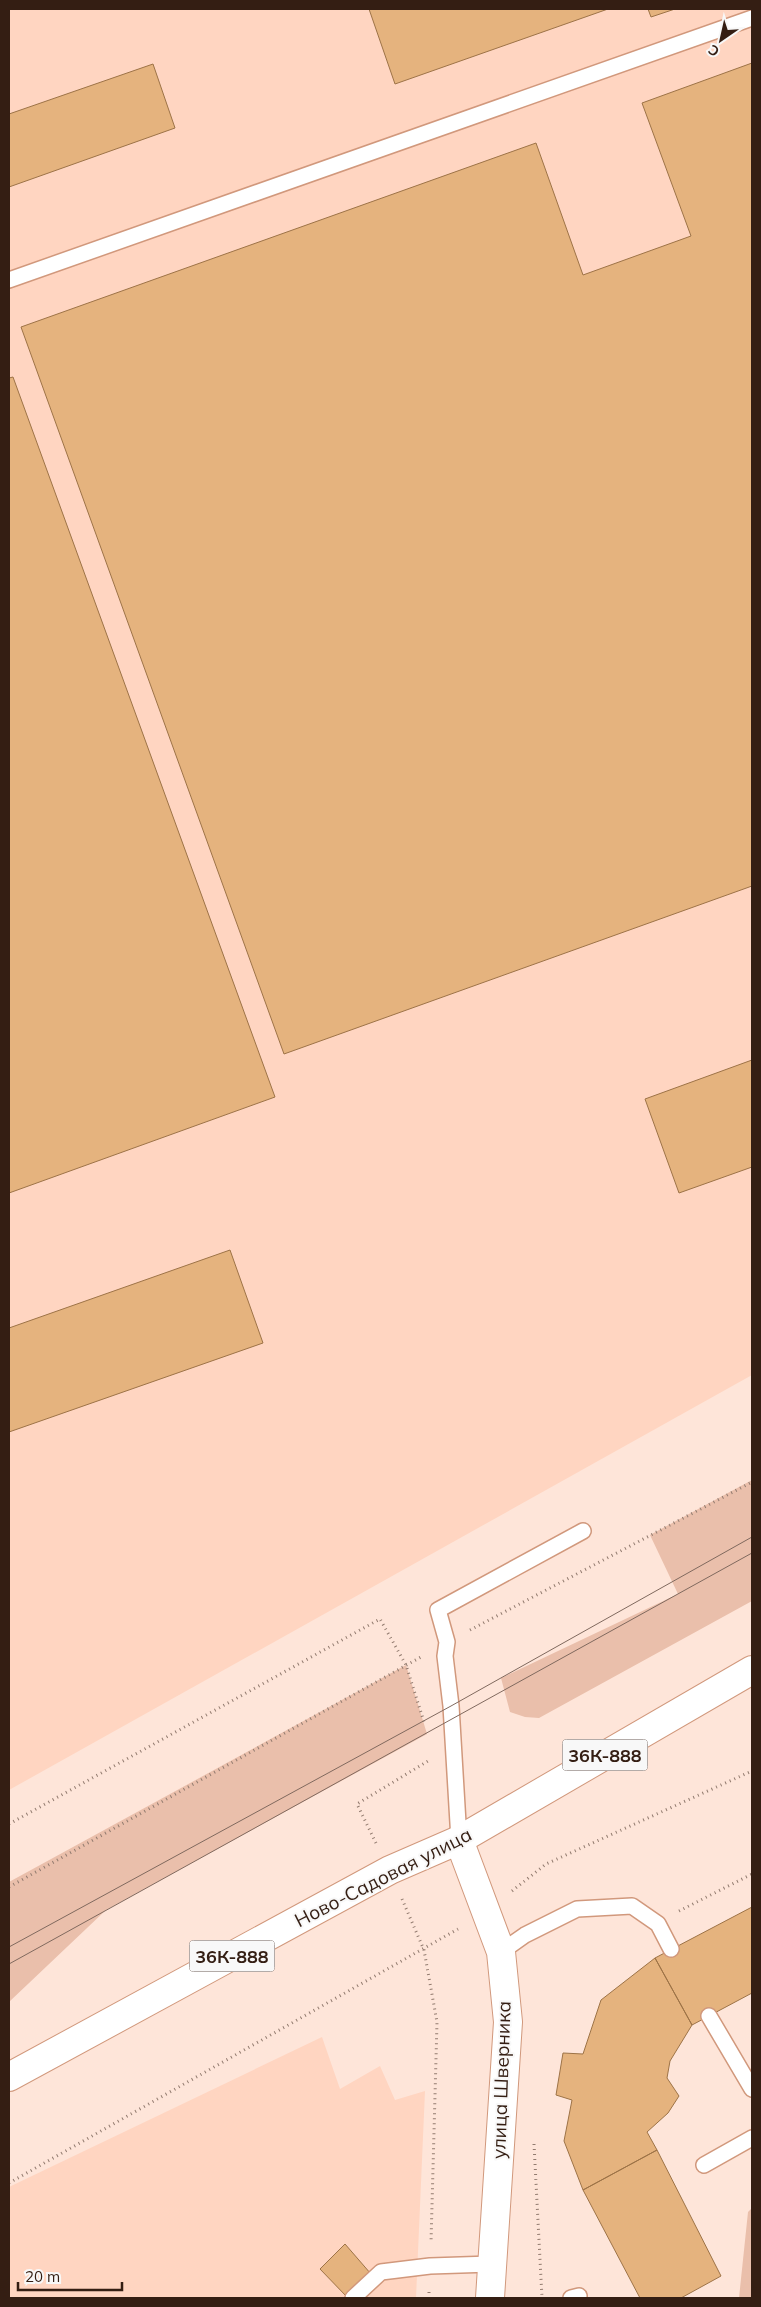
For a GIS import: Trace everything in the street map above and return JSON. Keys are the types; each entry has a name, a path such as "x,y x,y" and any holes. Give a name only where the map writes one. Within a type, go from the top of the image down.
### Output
{"main road":[{"name":"Ново-Садовая улица","path":"9,2078 390,1870 459,1840 752,1670"},
{"name":"улица Шверника","path":"459,1840 501,1952 508,2022 490,2298"}],"lane":[{"path":"9,280 752,18"},
{"path":"459,1840 451,1706 445,1656 447,1642 438,1610 583,1531"},
{"path":"501,1952 525,1935 577,1909 632,1906 658,1924 671,1949"},
{"path":"709,2016 752,2089"},
{"path":"704,2165 752,2138"},
{"path":"352,2298 381,2272 430,2266 491,2264"}],"path":[{"path":"9,1887 447,1642 752,1482"},
{"path":"9,1824 380,1618 406,1665 426,1727"},
{"path":"429,2298 437,2022 424,1950 390,1870 357,1804 434,1757"},
{"path":"9,2183 424,1950 485,1913 546,1864 752,1771"},
{"path":"658,1924 669,1916 752,1874"}],"shaded area":[{"path":"9,9 752,9 752,1375 9,1790"},
{"path":"752,1480 752,1601 539,1718 525,1717 510,1712 501,1678 678,1594 650,1535"},
{"path":"406,1665 427,1734 106,1910 9,2002 9,1882"},
{"path":"322,2037 340,2089 380,2066 395,2100 425,2091 416,2298 9,2298 9,2187"},
{"path":"752,2208 752,2298 739,2298 748,2212"}],"building":[{"path":"369,9 608,9 395,84"},
{"path":"648,9 675,9 651,17"},
{"path":"752,63 752,886 284,1054 21,327 536,143 583,275 691,236 642,103"},
{"path":"153,64 175,128 9,187 9,114"},
{"path":"13,377 275,1097 9,1193 9,378"},
{"path":"752,1060 752,1167 679,1193 645,1099"},
{"path":"230,1250 263,1343 9,1432 9,1328"},
{"path":"752,1907 752,1993 692,2025 655,1958"},
{"path":"655,1958 692,2025 670,2061 667,2078 679,2096 668,2113 647,2132 657,2150 583,2190 564,2141 572,2100 556,2095 563,2053 583,2054 601,2000"},
{"path":"657,2150 721,2276 681,2298 640,2298 583,2190"},
{"path":"345,2244 371,2274 347,2297 320,2269"}],"tram line":[{"path":"9,1947 451,1706 752,1537"},
{"path":"9,1964 752,1553"}]}
